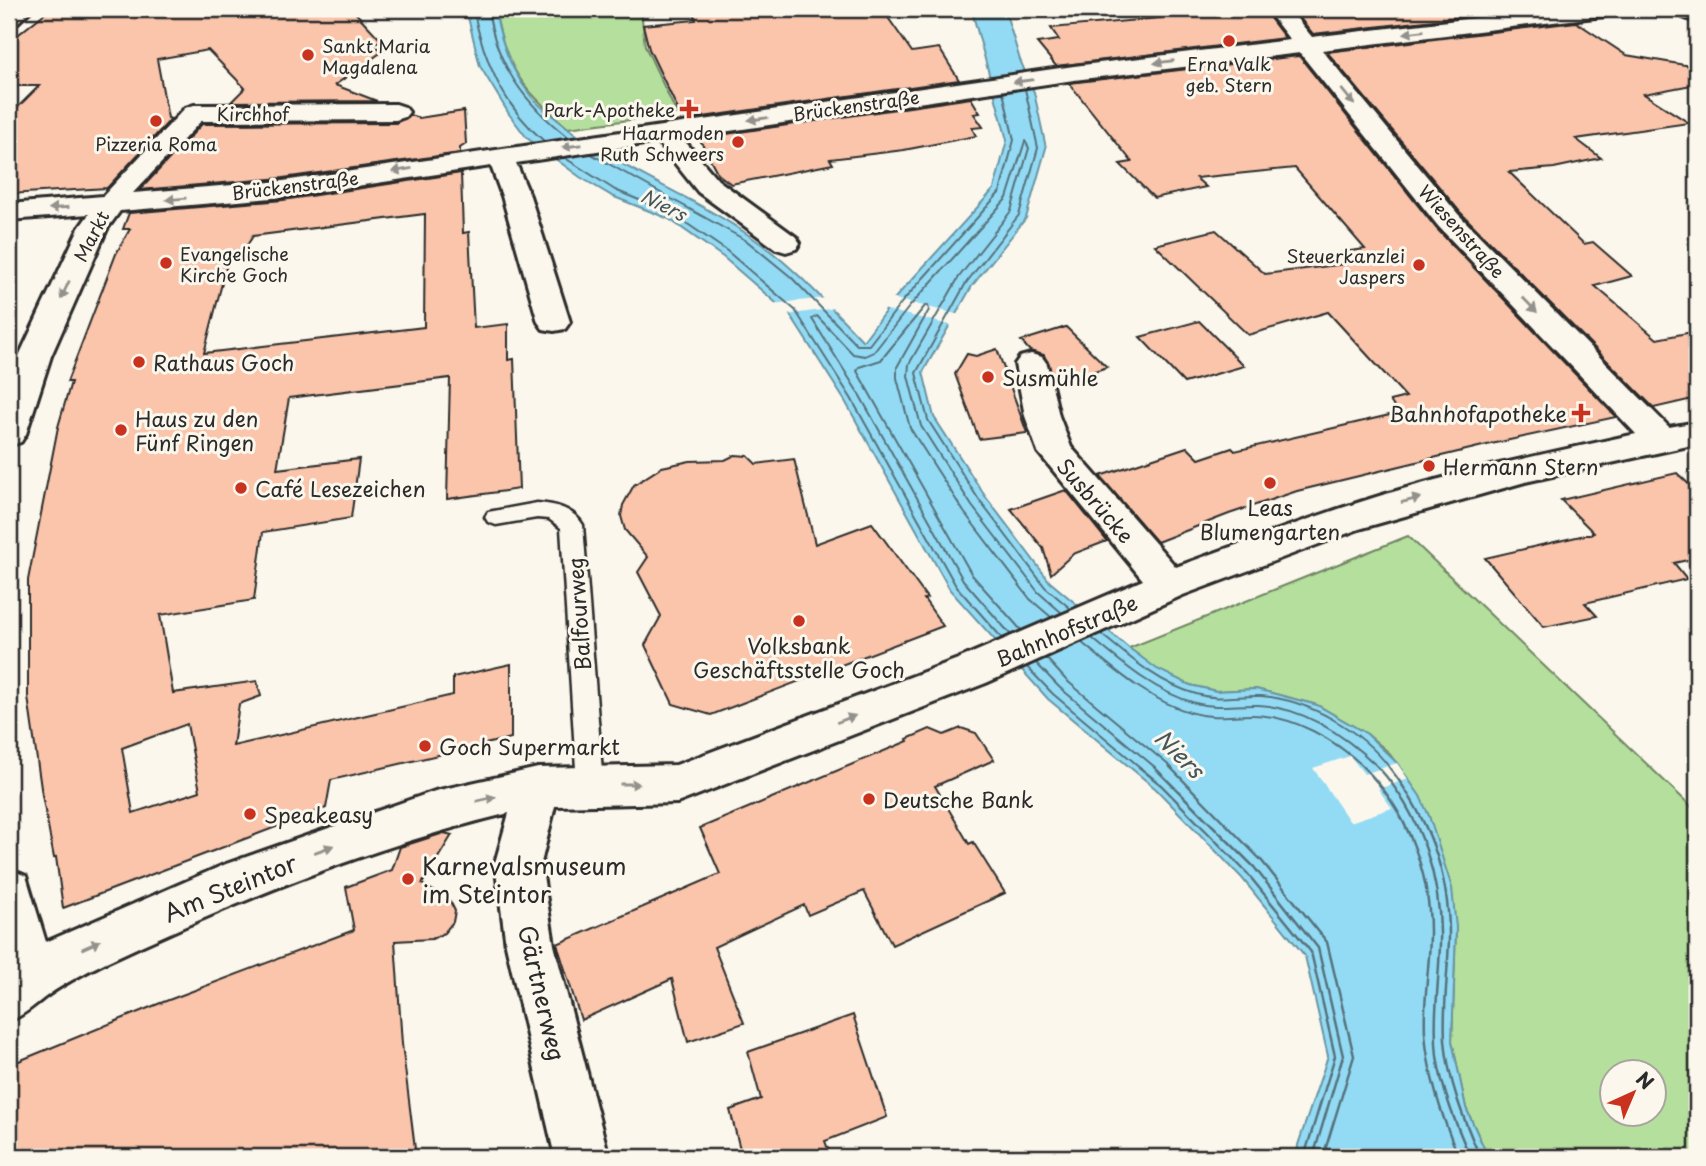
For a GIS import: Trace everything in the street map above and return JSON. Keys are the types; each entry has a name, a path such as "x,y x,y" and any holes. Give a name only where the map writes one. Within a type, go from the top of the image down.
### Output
{"street":[{"path":"9,18 21,9"},
{"name":"Wiesenstraße","path":"1277,9 1448,220 1661,440"},
{"name":"Brückenstraße","path":"109,205 283,189 1074,73 1603,9"},
{"path":"1684,9 1697,16"},
{"name":"Kirchhof","path":"109,205 194,113 396,112"},
{"path":"664,133 708,186 786,243"},
{"path":"499,156 516,196 554,323"},
{"name":"Markt","path":"9,212 109,205"},
{"name":"Markt","path":"9,434 35,356 93,228 109,205"},
{"name":"Susbrücke","path":"1031,364 1042,416 1055,452 1169,585"},
{"name":"Bahnhofstraße","path":"435,811 538,787 677,785 972,671 1169,585 1346,520 1406,501 1525,470 1697,433"},
{"name":"Gärtnerweg","path":"538,787 518,863 530,945 582,1157"},
{"name":"Am Steintor","path":"20,987 84,948 243,879 435,811"},
{"path":"9,891 20,987"}],"lane":[{"name":"Balfourweg","path":"496,517 546,509 563,515 572,525 590,785"}],"green space":[{"path":"495,9 641,9 645,46 677,114 568,128 539,102 518,76 504,47"},
{"path":"1408,536 1697,812 1697,1157 1488,1157 1466,1108 1452,1041 1456,928 1429,816 1408,779 1388,752 1367,734 1317,705 1256,689 1216,691 1190,685 1157,670 1129,648"}],"water":[{"name":"Niers","path":"466,9 495,9 503,44 512,66 534,100 541,106 605,154 703,207 765,247 809,286 863,341 896,297 994,189 1007,140 973,15 969,9 1000,9 1007,17 1020,60 1034,92 1046,148 1026,218 972,286 923,372 934,417 985,496 1050,582 1157,669 1190,685 1216,691 1256,689 1317,705 1367,734 1397,763 1420,796 1429,816 1452,888 1456,928 1452,1041 1466,1108 1488,1157 1297,1157 1298,1145 1328,1056 1305,956 1242,878 1156,789 1048,699 950,590 845,401 790,315 723,257 669,219 612,196 580,177 527,138 480,66"}],"pier":[{"path":"826,298 836,308 785,315 772,304"},
{"path":"891,298 960,315 954,326 883,309"},
{"path":"1350,756 1364,774 1397,763 1408,779 1378,789 1392,808 1350,822 1313,768"}],"building":[{"path":"50,9 352,9 381,40 370,47 386,49 335,85 377,101 231,102 245,88 208,50 157,59 168,118 171,119 107,188 9,194 9,116 39,86 9,86 9,42"},
{"path":"692,9 882,9 912,52 939,48 959,80 689,119 685,113 680,114 649,49 643,25 696,20"},
{"path":"1151,9 1263,9 1285,38 1056,66 1037,43 1059,40 1051,28 1160,18"},
{"path":"1292,9 1530,9 1313,34"},
{"path":"1576,22 1626,55 1697,67 1697,84 1644,94 1689,123 1576,139 1601,158 1554,168 1509,172 1584,244 1593,242 1632,276 1595,286 1657,339 1697,331 1697,398 1654,408 1460,212 1327,52"},
{"path":"1299,56 1436,228 1616,417 1297,491 1157,542 1100,476 1187,447 1199,459 1232,448 1235,451 1398,413 1390,401 1406,397 1328,312 1248,335 1155,245 1216,230 1265,274 1353,263 1343,252 1365,249 1295,168 1196,178 1206,187 1154,198 1120,164 1132,162 1069,83"},
{"path":"971,98 980,113 974,114 983,127 972,128 976,136 904,150 830,159 833,164 731,184 718,174 699,138"},
{"path":"464,111 466,144 460,148 460,153 283,178 140,190 202,124 396,123 410,115 419,118"},
{"path":"461,173 463,233 469,232 474,328 508,324 508,360 514,359 519,489 447,499 450,378 289,398 277,469 359,459 351,518 263,532 254,600 160,615 173,693 257,681 261,696 239,704 233,746 453,695 453,677 511,664 511,738 331,780 326,808 63,908 56,857 54,858 42,795 28,697 28,580 58,427 71,382 67,382 116,254 130,229 123,229 129,213 283,200","holes":["425,214 424,327 204,353 229,256 233,255 234,251 244,250 253,236","187,724 200,791 133,813 122,748"]},
{"path":"1199,321 1244,366 1184,383 1140,337"},
{"path":"1066,327 1107,367 1059,383 1052,376 1044,355 1030,351 1021,341"},
{"path":"997,349 1027,433 979,439 955,374 967,354 976,356"},
{"name":"Volksbank Geschäftsstelle Goch","path":"735,455 748,456 756,464 794,459 815,544 872,523 927,598 924,599 943,626 711,715 673,704 645,645 661,616 638,572 648,557 625,530 621,516 623,505 634,485 662,467 690,461 725,460"},
{"path":"1677,473 1697,492 1697,558 1674,563 1687,579 1585,603 1597,616 1544,627 1485,558 1594,533 1561,500"},
{"path":"1066,490 1107,541 1073,554 1051,574 1043,548 1011,509"},
{"path":"961,728 976,733 994,760 935,786 969,844 973,842 1005,893 892,945 864,891 808,915 804,905 714,947 744,1023 688,1042 672,979 581,1020 557,944 720,874 700,828 908,741 907,739 930,729 944,735"},
{"path":"444,833 452,835 422,884 450,901 455,911 453,922 444,933 432,939 395,941 402,1044 416,1157 9,1157 9,1065 158,1004 354,930 346,887 392,870 400,847"},
{"path":"853,1015 887,1117 825,1141 831,1157 742,1157 730,1110 761,1099 748,1052"}],"place":[{"name":"Erna Valk geb. Stern","path":"1229,41"},
{"name":"Sankt Maria Magdalena","path":"308,55"},
{"name":"Park-Apotheke","path":"689,109"},
{"name":"Pizzeria Roma","path":"156,121"},
{"name":"Haarmoden Ruth Schweers","path":"738,142"},
{"name":"Evangelische Kirche Goch","path":"166,263"},
{"name":"Steuerkanzlei Jaspers","path":"1419,265"},
{"name":"Rathaus Goch","path":"139,362"},
{"name":"Susmühle","path":"988,377"},
{"name":"Bahnhofapotheke","path":"1581,413"},
{"name":"Haus zu den Fünf Ringen","path":"121,430"},
{"name":"Hermann Stern","path":"1429,466"},
{"name":"Leas Blumengarten","path":"1270,483"},
{"name":"Café Lesezeichen","path":"241,488"},
{"name":"Volksbank Geschäftsstelle Goch","path":"799,621"},
{"name":"Goch Supermarkt","path":"425,746"},
{"name":"Deutsche Bank","path":"869,799"},
{"name":"Speakeasy","path":"250,814"},
{"name":"Karnevalsmuseum im Steintor","path":"408,879"}]}
